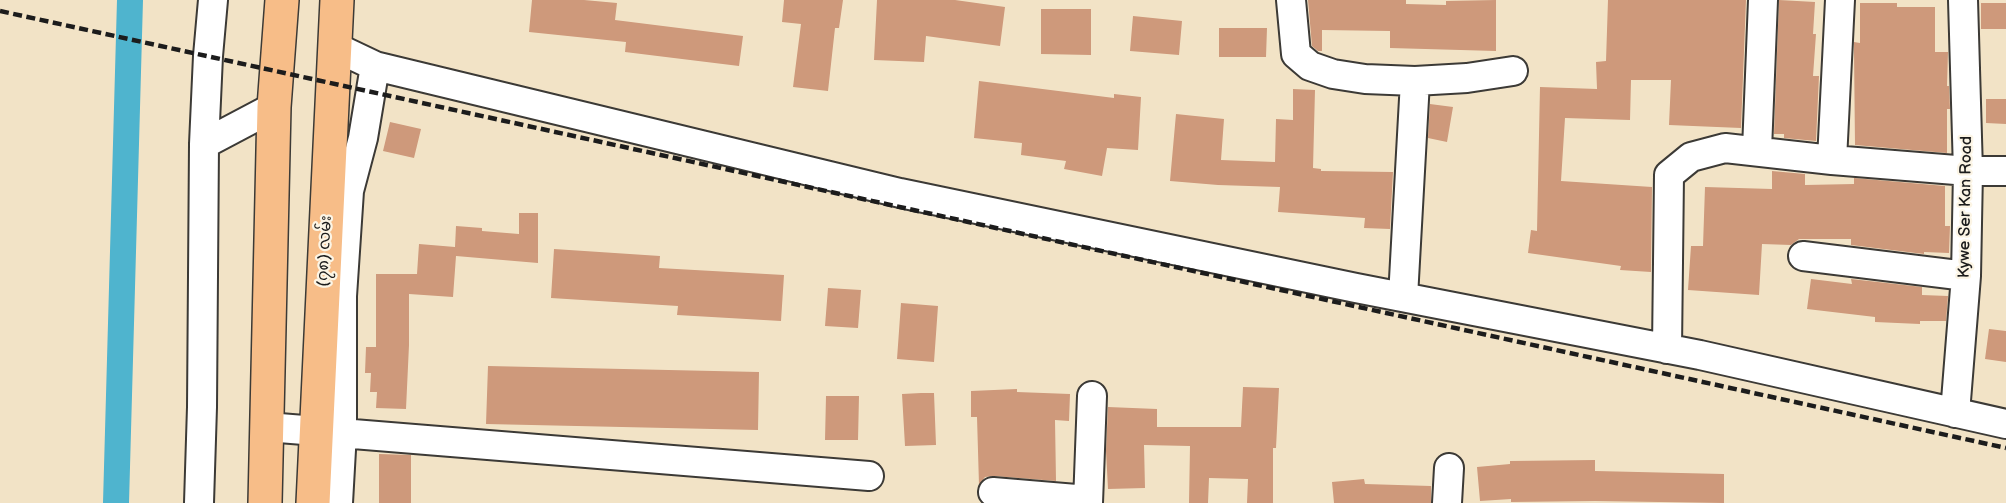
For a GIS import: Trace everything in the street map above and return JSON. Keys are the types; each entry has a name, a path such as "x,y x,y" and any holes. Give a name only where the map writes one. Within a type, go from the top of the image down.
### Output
{"main road":[{"path":"265,503 274,107 282,0"},
{"name":"(၇၈) လမ်း","path":"314,503 329,432 337,0"}],"street":[{"path":"199,503 204,144 213,0"},
{"path":"1291,0 1296,54 1310,66 1333,74 1365,79 1415,81 1467,78 1513,71"},
{"path":"1756,150 1763,0"},
{"path":"1832,160 1840,0"},
{"name":"Kywe Ser Kan Road","path":"1955,413 1966,276 1968,171 1963,0"},
{"path":"335,47 375,66 900,193 1667,349 2006,424"},
{"path":"338,503 329,432 349,191 363,138 375,66"},
{"path":"1403,297 1415,81"},
{"path":"204,144 274,107"},
{"path":"1667,349 1669,175 1691,157 1725,148 1832,160 1968,171 2006,171"},
{"path":"1803,256 1966,276"},
{"path":"993,492 1088,502 1092,396"},
{"path":"267,427 869,476"},
{"path":"1447,503 1449,468"}],"building":[{"path":"532,0 584,0 617,3 615,20 743,36 739,66 625,52 626,42 529,32"},
{"path":"784,0 843,0 839,28 835,28 828,91 793,87 801,24 782,22"},
{"path":"877,0 955,0 1005,7 1000,46 926,36 924,62 874,60"},
{"path":"1308,0 1406,0 1406,4 1446,5 1446,1 1496,0 1496,51 1390,48 1390,31 1322,30 1322,51 1318,51 1312,46"},
{"path":"1608,0 1746,0 1741,128 1669,125 1671,80 1631,80 1630,120 1565,118 1561,181 1652,187 1651,272 1620,270 1621,266 1528,253 1531,230 1537,231 1540,87 1597,89 1596,62 1606,61"},
{"path":"1779,0 1815,2 1813,34 1816,34 1813,76 1819,76 1816,141 1784,138 1784,134 1774,134"},
{"path":"1860,3 1897,3 1897,7 1935,7 1935,52 1948,52 1947,86 1949,86 1950,109 1947,109 1947,153 1855,145 1854,42 1860,43"},
{"path":"1981,3 2006,3 2006,29 1981,29"},
{"path":"1041,9 1091,9 1091,55 1041,54"},
{"path":"1133,16 1182,21 1179,55 1130,51"},
{"path":"1219,28 1267,28 1266,57 1219,57"},
{"path":"979,81 1114,98 1114,94 1141,97 1138,150 1107,148 1102,176 1064,169 1066,161 1021,155 1022,143 974,138"},
{"path":"1293,89 1315,90 1313,168 1321,169 1321,171 1393,172 1390,229 1364,228 1365,218 1278,212 1280,187 1170,181 1176,114 1224,119 1221,160 1275,162 1276,119 1293,120"},
{"path":"1986,99 2006,99 2006,124 1986,123"},
{"path":"1430,104 1453,107 1447,142 1428,138"},
{"path":"390,122 421,129 414,158 383,151"},
{"path":"1772,171 1805,174 1805,185 1854,184 1854,178 1945,186 1945,226 1950,226 1949,253 1924,252 1924,254 1851,245 1851,239 1799,239 1791,245 1762,244 1759,295 1688,290 1691,246 1703,246 1705,187 1772,189"},
{"path":"519,213 538,213 538,263 456,256 453,297 409,294 406,409 376,408 377,392 370,392 371,373 365,373 366,347 376,347 376,274 417,274 419,244 455,247 456,226 519,234"},
{"path":"554,249 660,256 659,268 784,275 781,321 677,315 678,306 551,298"},
{"path":"1811,279 1852,284 1851,279 1922,287 1922,295 1948,296 1946,321 1920,321 1920,324 1875,322 1875,317 1807,309"},
{"path":"828,288 861,290 858,328 825,326"},
{"path":"901,303 938,306 934,362 897,359"},
{"path":"1989,329 2006,331 2006,362 1985,359"},
{"path":"488,366 759,372 758,430 486,424"},
{"path":"1243,387 1279,388 1276,448 1273,448 1273,503 1247,503 1248,479 1209,478 1208,503 1189,503 1190,446 1144,445 1145,488 1108,489 1106,451 1108,407 1157,409 1157,427 1241,427"},
{"path":"1017,389 1017,392 1070,394 1069,421 1055,420 1056,481 994,476 985,477 979,485 977,417 971,417 971,391"},
{"path":"934,393 936,445 905,446 902,394"},
{"path":"826,396 859,396 858,440 825,440"},
{"path":"379,454 411,455 411,503 379,503"},
{"path":"1595,460 1595,471 1724,474 1724,503 1511,502 1511,499 1480,501 1477,467 1510,464 1510,461"},
{"path":"1364,479 1365,484 1431,486 1431,503 1334,503 1332,482"}],"waterway":[{"path":"116,503 130,0"}],"railway":[{"path":"0,11 2006,448"}]}
